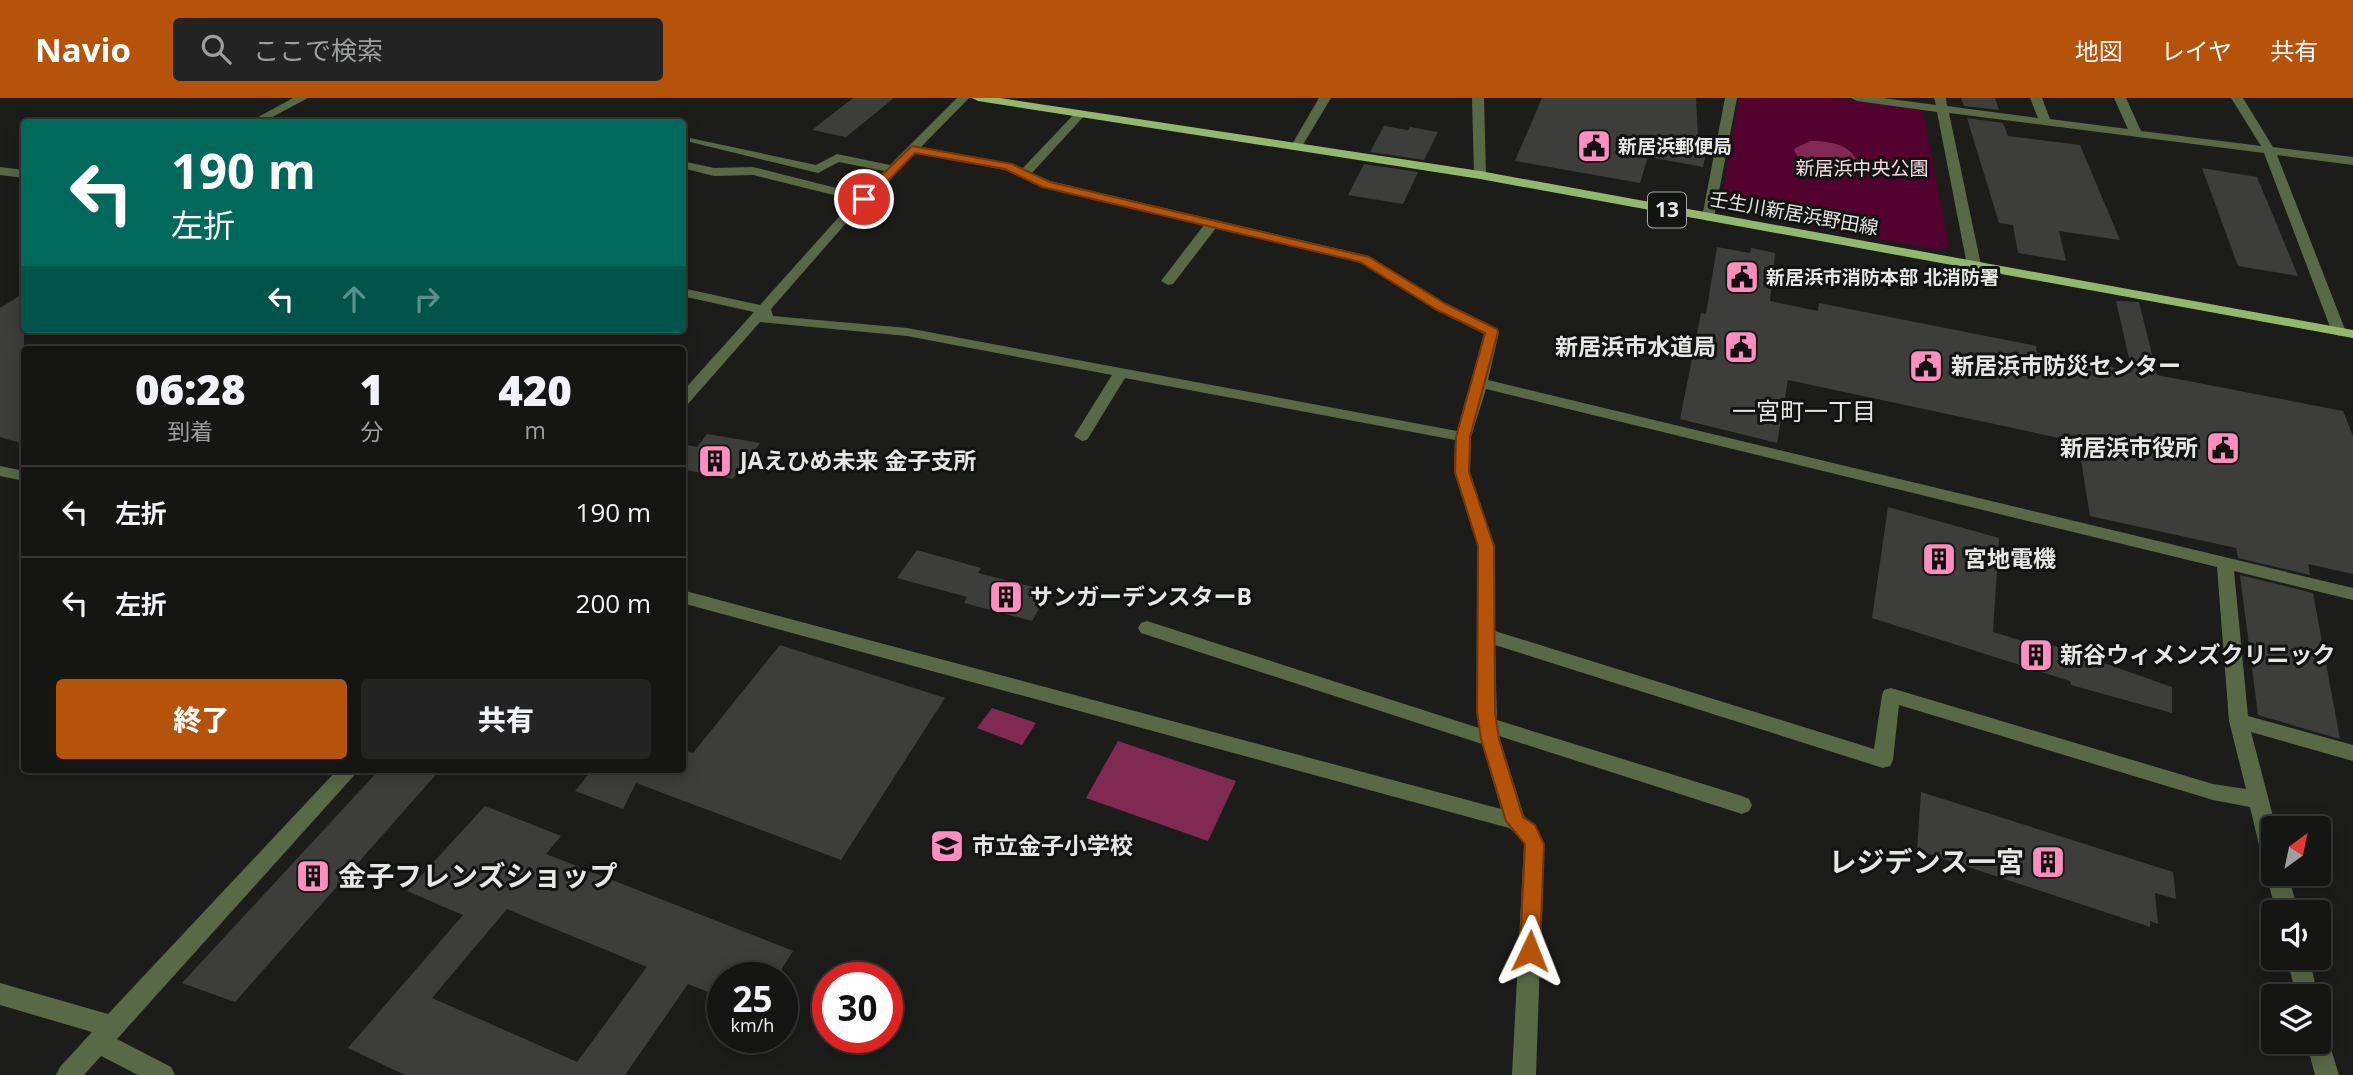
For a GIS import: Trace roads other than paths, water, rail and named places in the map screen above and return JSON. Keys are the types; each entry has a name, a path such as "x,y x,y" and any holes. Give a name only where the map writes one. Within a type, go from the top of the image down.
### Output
{"main road":[{"name":"壬生川新居浜野田線","path":"978,98 1480,175 2346,333"}],"street":[{"path":"261,119 302,98"},
{"path":"686,398 864,199 962,98"},
{"path":"1297,146 1325,98"},
{"path":"1478,98 1480,175"},
{"path":"1708,217 1731,98"},
{"path":"1857,98 1942,104 2045,122 2353,160"},
{"path":"2036,98 2045,122"},
{"path":"2120,98 2136,133"},
{"path":"2237,98 2269,150 2346,333"},
{"path":"1942,104 1974,265"},
{"path":"1024,174 1081,113"},
{"path":"694,140 818,169 837,158 892,169"},
{"path":"912,149 1008,167 1046,184 1364,259 1441,307 1492,332 1463,437 1462,472 1486,546 1486,712 1515,821"},
{"path":"686,165 714,172 753,171 864,199"},
{"path":"0,171 21,174"},
{"path":"1168,281 1212,224"},
{"path":"686,293 765,310"},
{"path":"765,310 766,320 907,332 1463,437"},
{"path":"1082,436 1121,373"},
{"path":"1480,383 2353,594"},
{"path":"0,471 21,475"},
{"path":"2225,563 2239,721 2263,816"},
{"path":"686,597 1515,821 1528,831 1534,844 1524,1075"},
{"path":"1147,628 1742,805"},
{"path":"1486,635 1884,760 1891,695 2213,792 2259,800"},
{"path":"2239,721 2353,753"},
{"path":"68,1075 346,773"},
{"path":"0,994 105,1035 163,1075"},
{"path":"2321,1054 2327,1075"}],"place":[{"name":"新居浜郵便局","path":"1594,146"},
{"name":"新居浜市消防本部 北消防署","path":"1742,277"},
{"name":"新居浜市水道局","path":"1741,347"},
{"name":"新居浜市防災センター","path":"1926,366"},
{"name":"新居浜市役所","path":"2223,448"},
{"name":"JAえひめ未来 金子支所","path":"715,461"},
{"name":"宮地電機","path":"1939,559"},
{"name":"サンガーデンスターB","path":"1006,597"},
{"name":"新谷ウィメンズクリニック","path":"2036,655"},
{"name":"市立金子小学校","path":"947,846"},
{"name":"レジデンス一宮","path":"2048,862"},
{"name":"金子フレンズショップ","path":"313,876"}],"district":[{"name":"一宮町一丁目","path":"1804,412"}],"park label":[{"name":"新居浜中央公園","path":"1862,168"}]}
